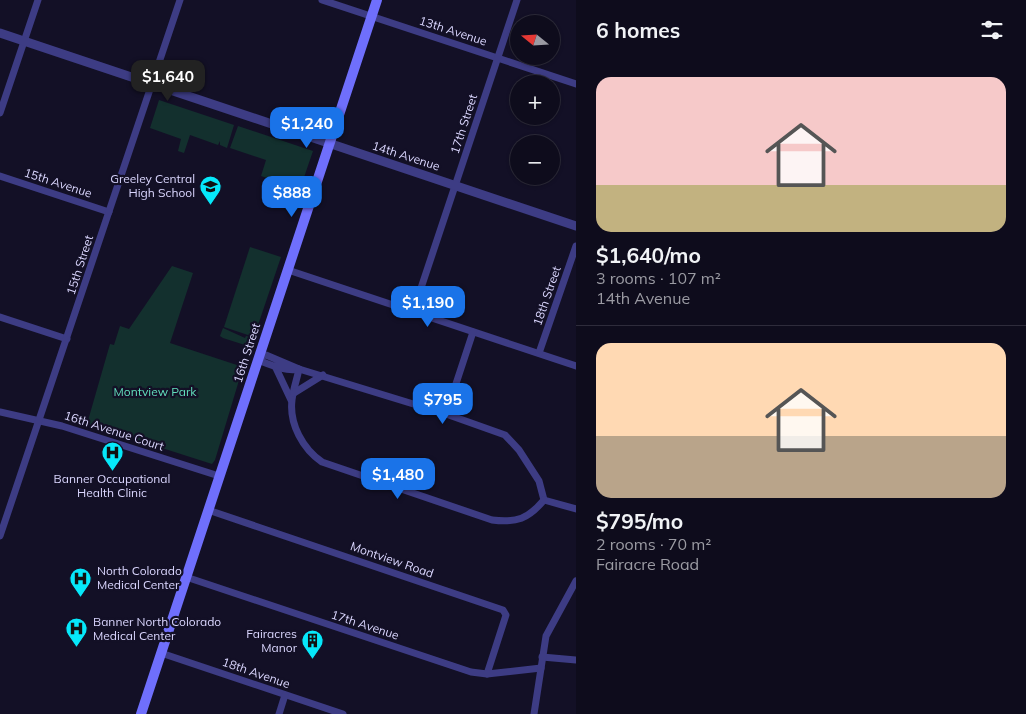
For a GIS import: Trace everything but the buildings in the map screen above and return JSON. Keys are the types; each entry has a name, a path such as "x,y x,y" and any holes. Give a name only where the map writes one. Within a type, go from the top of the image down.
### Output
{"main road":[{"name":"16th Street","path":"141,714 377,0"}],"street":[{"path":"0,113 38,0"},
{"name":"15th Street","path":"0,536 3,517 40,420 180,0"},
{"name":"13th Avenue","path":"322,0 576,84"},
{"name":"17th Street","path":"413,312 518,0"},
{"name":"14th Avenue","path":"0,34 576,226"},
{"name":"15th Avenue","path":"0,176 109,212"},
{"name":"18th Street","path":"539,353 576,246"},
{"path":"288,270 576,366"},
{"path":"0,316 67,339"},
{"path":"446,414 473,332"},
{"path":"300,369 266,355 259,356 262,362 323,375 491,429 512,440 539,481 544,500"},
{"path":"276,366 292,397 297,431 305,448 322,462 332,467 492,520 511,522 524,518 532,514 544,500"},
{"path":"292,397 300,369"},
{"path":"292,397 323,375"},
{"name":"16th Avenue Court","path":"0,412 40,420 219,476"},
{"path":"544,500 576,509"},
{"name":"Montview Road","path":"208,510 503,610 506,615 487,674"},
{"name":"17th Avenue","path":"186,577 471,672 487,674 541,668"},
{"path":"534,714 546,636 576,581"},
{"name":"18th Avenue","path":"161,653 343,714"},
{"path":"542,657 576,660"},
{"path":"278,714 285,695"}],"green space":[{"path":"159,100 234,125 227,148 220,145 220,141 218,145 190,135 184,153 178,151 181,139 150,128"},
{"path":"238,126 313,151 300,189 261,176 266,160 230,148"},
{"path":"250,247 281,257 254,337 224,327"},
{"name":"Montview Park","path":"172,266 193,273 170,343 243,367 215,460 212,464 87,424 110,344 114,345 120,326 129,329"},
{"path":"223,328 245,338 246,336 255,338 251,346 248,346 220,336"}],"place":[{"name":"Greeley Central High School","path":"211,205"},
{"name":"Banner Occupational Health Clinic","path":"112,471"},
{"name":"North Colorado Medical Center","path":"81,597"},
{"name":"Banner North Colorado Medical Center","path":"77,648"},
{"name":"Fairacres Manor","path":"313,660"}]}
